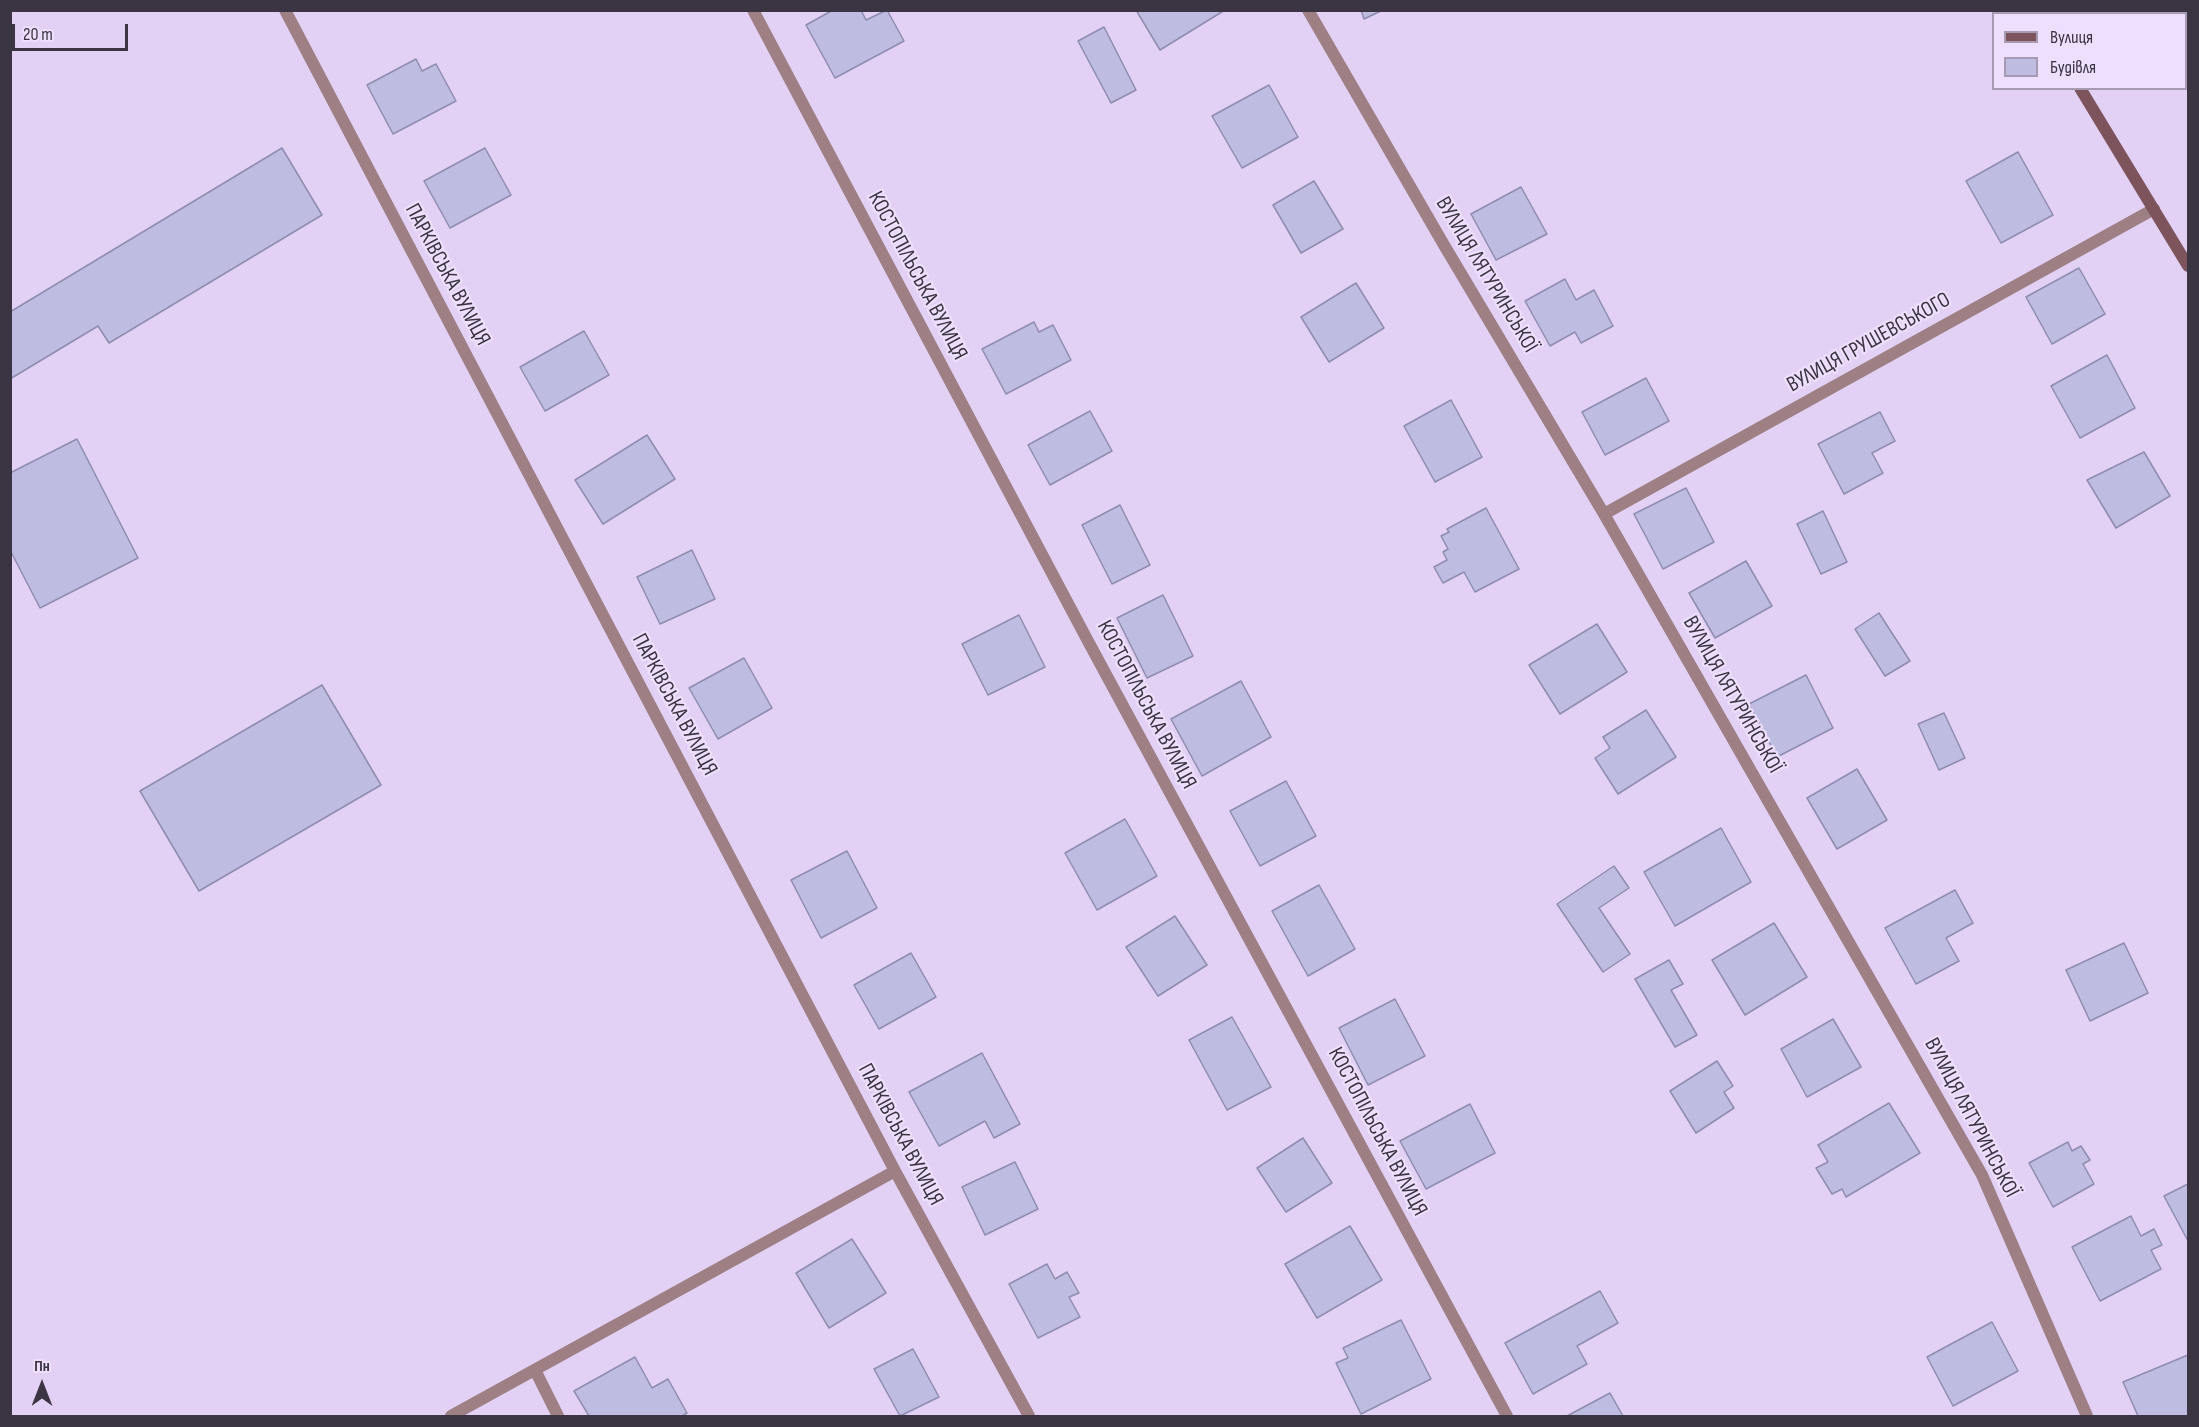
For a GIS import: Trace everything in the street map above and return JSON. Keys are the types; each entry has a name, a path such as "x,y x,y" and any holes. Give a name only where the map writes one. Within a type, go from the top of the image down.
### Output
{"street":[{"name":"ПАРКІВСЬКА ВУЛИЦЯ","path":"285,10 895,1171 1029,1416"},
{"name":"КОСТОПІЛЬСЬКА ВУЛИЦЯ","path":"753,10 1089,643 1507,1416"},
{"name":"ВУЛИЦЯ ЛЯТУРИНСЬКОЇ","path":"1308,10 1604,514 1982,1175 2087,1416"},
{"path":"2081,90 2188,266"},
{"name":"ВУЛИЦЯ ГРУШЕВСЬКОГО","path":"1604,514 2154,209"},
{"path":"452,1416 895,1171"},
{"path":"535,1370 558,1416"}],"building":[{"path":"833,10 861,10 866,20 887,10 904,41 835,78 806,25"},
{"path":"1136,10 1225,10 1160,50"},
{"path":"1361,10 1383,10 1364,19"},
{"path":"1104,27 1136,90 1111,103 1078,41"},
{"path":"416,59 422,71 436,64 456,101 393,134 367,85"},
{"path":"1269,85 1298,137 1242,168 1212,116"},
{"path":"282,148 322,215 109,343 98,326 10,379 10,312"},
{"path":"485,148 511,195 450,228 424,181"},
{"path":"2018,152 2053,215 2001,243 1966,181"},
{"path":"1314,181 1343,229 1301,253 1273,205"},
{"path":"1521,187 1547,234 1496,260 1471,214"},
{"path":"2079,268 2105,314 2052,344 2026,297"},
{"path":"1565,279 1576,300 1594,290 1613,326 1581,343 1575,332 1550,346 1525,301"},
{"path":"1356,283 1384,328 1329,362 1301,317"},
{"path":"1034,322 1039,332 1053,325 1071,360 1006,394 982,349"},
{"path":"584,331 609,375 545,411 520,367"},
{"path":"2107,355 2135,408 2080,438 2051,386"},
{"path":"1646,378 1669,421 1605,455 1582,412"},
{"path":"1451,400 1482,457 1435,482 1404,426"},
{"path":"1090,411 1112,451 1050,485 1028,445"},
{"path":"1880,412 1895,441 1872,453 1883,473 1844,494 1818,444"},
{"path":"647,435 675,479 603,524 575,480"},
{"path":"77,439 138,558 40,608 10,550 10,473"},
{"path":"2144,452 2170,496 2116,528 2087,480"},
{"path":"1686,488 1714,542 1663,569 1634,514"},
{"path":"1120,505 1150,565 1112,584 1082,525"},
{"path":"1486,508 1519,569 1475,592 1464,572 1443,583 1434,567 1447,560 1443,552 1448,549 1441,536 1449,532 1447,529"},
{"path":"1823,511 1847,562 1821,574 1797,524"},
{"path":"692,550 715,599 660,624 637,577"},
{"path":"1746,561 1772,606 1715,638 1689,593"},
{"path":"1163,595 1193,656 1147,678 1117,618"},
{"path":"1879,613 1910,661 1885,676 1855,629"},
{"path":"1019,615 1045,667 988,695 962,644"},
{"path":"1597,624 1627,672 1560,714 1529,665"},
{"path":"744,658 772,708 718,739 689,688"},
{"path":"1806,675 1833,728 1777,757 1749,704"},
{"path":"1241,681 1271,737 1202,776 1171,719"},
{"path":"322,685 381,785 199,891 140,791"},
{"path":"1646,710 1676,757 1618,794 1595,758 1610,748 1603,737"},
{"path":"1944,713 1965,758 1939,770 1918,724"},
{"path":"1857,769 1887,820 1837,849 1807,798"},
{"path":"1286,781 1316,836 1260,866 1230,811"},
{"path":"1125,819 1157,876 1097,910 1065,853"},
{"path":"1721,828 1751,882 1675,926 1644,872"},
{"path":"847,851 877,908 821,938 791,880"},
{"path":"1614,866 1629,888 1599,908 1630,954 1603,972 1557,904"},
{"path":"1319,885 1355,949 1308,976 1272,911"},
{"path":"1955,890 1973,923 1946,938 1959,961 1916,984 1885,928"},
{"path":"1175,916 1207,965 1158,996 1126,947"},
{"path":"1774,923 1807,977 1745,1015 1712,960"},
{"path":"2124,943 2148,993 2090,1021 2066,970"},
{"path":"911,953 936,997 879,1029 854,985"},
{"path":"1669,960 1683,984 1671,990 1697,1035 1675,1047 1635,979"},
{"path":"1395,999 1425,1056 1368,1085 1339,1028"},
{"path":"1232,1017 1271,1087 1227,1110 1189,1040"},
{"path":"1833,1019 1861,1067 1807,1097 1781,1049"},
{"path":"982,1053 1020,1124 994,1138 985,1121 939,1146 909,1092"},
{"path":"1717,1061 1733,1086 1724,1092 1734,1108 1696,1133 1670,1091"},
{"path":"1889,1103 1920,1153 1846,1197 1842,1189 1832,1194 1816,1168 1828,1162 1818,1145"},
{"path":"1470,1104 1495,1153 1426,1189 1400,1141"},
{"path":"1303,1138 1332,1183 1286,1212 1257,1168"},
{"path":"2068,1142 2072,1151 2081,1146 2090,1160 2083,1164 2094,1184 2053,1207 2029,1163"},
{"path":"1015,1162 1038,1209 985,1235 962,1187"},
{"path":"2188,1184 2188,1241 2164,1196"},
{"path":"2131,1216 2141,1236 2154,1229 2162,1245 2151,1250 2161,1269 2100,1301 2072,1247"},
{"path":"1350,1226 1382,1280 1317,1318 1285,1264"},
{"path":"852,1239 886,1293 829,1328 796,1273"},
{"path":"1047,1264 1055,1279 1067,1272 1079,1293 1069,1297 1080,1317 1038,1338 1009,1284"},
{"path":"1600,1291 1618,1323 1577,1346 1587,1364 1533,1394 1505,1343"},
{"path":"1401,1320 1431,1379 1361,1414 1336,1363 1348,1358 1343,1348"},
{"path":"1992,1322 2018,1371 1953,1406 1927,1357"},
{"path":"913,1349 939,1397 900,1416 874,1369"},
{"path":"2188,1355 2188,1416 2138,1416 2123,1382"},
{"path":"635,1357 652,1388 668,1379 687,1413 682,1416 589,1416 574,1391"},
{"path":"1610,1393 1623,1416 1567,1416"}]}
